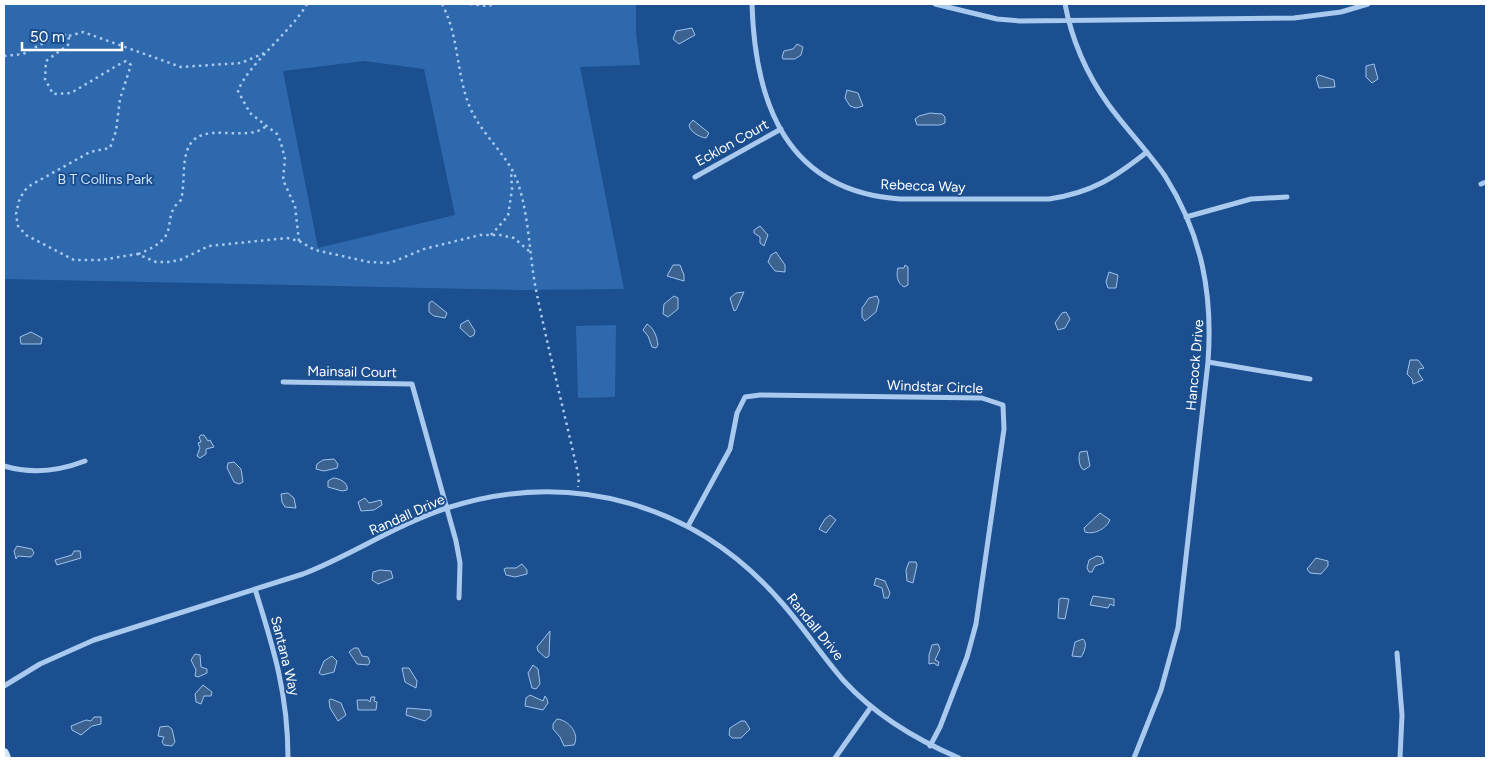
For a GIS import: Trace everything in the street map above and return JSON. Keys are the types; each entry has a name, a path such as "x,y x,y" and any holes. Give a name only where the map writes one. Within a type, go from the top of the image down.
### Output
{"street":[{"name":"Rebecca Way","path":"752,4 753,41 759,74 765,95 780,129 804,159 835,182 870,196 900,199 1048,199 1068,196 1103,184 1147,152"},
{"path":"934,4 997,19 1068,20 1294,18 1341,12 1368,4"},
{"name":"Hancock Drive","path":"1065,4 1068,20 1084,65 1096,86 1164,176 1186,216 1198,246 1209,299 1211,324 1208,362 1178,628 1161,690 1134,758"},
{"name":"Ecklon Court","path":"695,177 780,129"},
{"path":"1186,216 1251,200 1287,197"},
{"path":"1208,362 1310,379"},
{"name":"Mainsail Court","path":"283,382 412,384 445,508"},
{"name":"Windstar Circle","path":"688,526 730,449 737,413 745,397 982,398 1003,404 1004,429 976,624 967,657 940,727 930,746"},
{"path":"4,466 20,470 46,471 85,461"},
{"name":"Randall Drive","path":"4,686 40,664 94,640 333,562 445,508 482,498 513,493 577,492 629,502 688,526 711,539 743,564 782,602 846,683 871,707 907,733 930,746 959,758"},
{"path":"445,508 456,541 460,563 458,598"},
{"name":"Santana Way","path":"255,589 277,658 284,688 288,758"},
{"path":"1398,653 1402,715 1400,758"},
{"path":"834,758 871,707"},
{"path":"4,753 6,758"}],"path":[{"path":"299,241 295,206 283,180 283,150 277,134 250,112 238,91 241,84 299,17 307,4"},
{"path":"442,4 456,41 469,105 476,119 511,169 523,202 536,291 580,478 577,492"},
{"path":"470,4 487,6 495,4"},
{"path":"4,56 23,54 60,34 69,36 83,32 181,67 241,63 268,52"},
{"path":"69,36 68,45 46,61 45,79 53,94 71,93 126,61 131,65 120,99 116,131 110,148 90,152 24,191 16,214 18,226 26,234 74,260 101,260 137,254 164,241 169,232 176,204 182,200 187,150 193,140 209,134 252,132 262,130 266,126"},
{"path":"491,235 508,216 512,189 511,169"},
{"path":"137,254 156,262 168,262 180,260 209,246 287,238 299,241 322,252 369,262 390,263 454,241 491,235 514,238 530,251"}],"green space":[{"name":"B T Collins Park","path":"4,4 636,4 636,32 640,65 580,67 624,289 522,290 4,279","holes":["364,61 424,69 455,215 318,248 283,71"]},
{"path":"616,325 615,397 578,398 576,326"}],"shaded area":[{"path":"692,28 695,35 679,44 673,39 676,31"},
{"path":"797,44 803,47 801,55 795,59 783,59 784,51 793,49"},
{"path":"1374,64 1378,79 1372,83 1366,77 1366,66"},
{"path":"1319,75 1334,80 1335,87 1319,88 1316,78"},
{"path":"847,90 858,93 863,106 856,108 850,106 845,98"},
{"path":"930,113 942,114 945,117 945,123 940,125 917,125 915,119"},
{"path":"693,120 709,133 706,138 691,130 689,125"},
{"path":"760,226 768,235 764,246 760,243 760,237 754,233 754,230"},
{"path":"776,252 785,265 785,272 775,271 768,262 771,255"},
{"path":"673,265 680,265 684,281 667,276"},
{"path":"905,265 908,267 908,285 904,287 898,281 897,273 898,268 904,268"},
{"path":"1109,272 1118,275 1116,288 1108,288 1106,282"},
{"path":"744,292 734,311 730,298 736,293"},
{"path":"674,296 678,298 678,309 668,317 663,314 664,304"},
{"path":"877,296 879,301 876,312 865,321 862,317 862,308 869,298"},
{"path":"432,301 447,313 445,318 434,316 429,312 429,303"},
{"path":"1066,312 1070,319 1065,328 1058,330 1055,323 1062,313"},
{"path":"468,320 475,331 474,335 470,337 460,328 461,324"},
{"path":"647,324 652,328 656,336 658,345 656,348 652,347 648,336 643,330"},
{"path":"31,332 42,338 41,344 21,344 20,337"},
{"path":"1410,360 1418,360 1424,368 1419,369 1418,372 1423,380 1413,384 1412,379 1407,374"},
{"path":"204,435 208,441 210,440 214,447 206,449 206,454 200,458 197,456 200,448 198,443 201,442 199,437"},
{"path":"1087,451 1090,466 1084,470 1080,465 1079,454 1080,452"},
{"path":"334,459 338,464 337,468 324,471 316,469 317,464 323,460"},
{"path":"234,462 241,469 243,482 239,484 234,482 227,468 228,463"},
{"path":"333,478 343,481 347,490 342,491 328,487 328,481"},
{"path":"288,493 294,498 296,508 285,507 282,502 281,494"},
{"path":"365,498 369,503 381,500 382,505 374,510 361,511 358,502"},
{"path":"1100,513 1110,520 1108,523 1103,529 1096,532 1085,532 1084,528"},
{"path":"830,515 836,520 826,533 819,529"},
{"path":"17,546 32,549 34,553 31,557 18,556 16,559 14,551"},
{"path":"74,551 80,551 81,558 57,565 55,560 72,555"},
{"path":"1097,556 1102,557 1104,563 1095,566 1092,572 1089,572 1087,568 1089,560"},
{"path":"1316,558 1328,561 1328,566 1321,574 1310,573 1307,569"},
{"path":"909,562 916,562 917,565 913,583 907,581 906,570"},
{"path":"522,564 527,570 527,574 515,577 506,575 504,569 516,568"},
{"path":"380,570 391,571 393,578 378,584 372,580 373,572"},
{"path":"876,578 885,581 890,593 888,598 884,598 882,588 874,585"},
{"path":"1093,596 1114,599 1114,606 1110,604 1108,608 1090,605"},
{"path":"1059,599 1069,599 1065,619 1058,618"},
{"path":"550,631 549,656 546,658 538,651 537,647"},
{"path":"1083,639 1085,645 1081,657 1072,656 1075,642"},
{"path":"938,644 940,649 935,660 939,662 938,666 934,663 929,664 929,655 932,645"},
{"path":"354,648 358,648 362,656 368,657 370,662 368,665 357,664 349,652"},
{"path":"195,654 200,655 201,667 207,669 207,673 198,677 195,676 196,670 191,660"},
{"path":"332,656 337,661 334,672 322,675 319,673 324,661"},
{"path":"533,665 538,669 540,684 536,689 532,688 528,673"},
{"path":"402,668 409,668 417,681 416,688 405,682"},
{"path":"203,685 212,692 211,696 204,696 201,704 196,702 195,694"},
{"path":"530,695 543,701 545,696 548,703 543,710 525,706 526,698"},
{"path":"371,697 375,697 374,701 377,702 376,710 358,710 357,700 368,700 370,702"},
{"path":"329,700 341,703 346,715 338,721 330,708"},
{"path":"407,708 431,710 431,716 425,721 406,715"},
{"path":"94,717 101,717 101,724 92,726 81,735 72,730 71,726 86,720 91,721"},
{"path":"557,719 566,722 572,728 576,736 574,745 564,746 560,737 553,729 553,724"},
{"path":"741,721 745,721 750,729 741,738 732,738 729,735 730,728"},
{"path":"168,726 172,729 175,742 172,746 164,745 162,742 164,737 158,736 160,727"}]}
